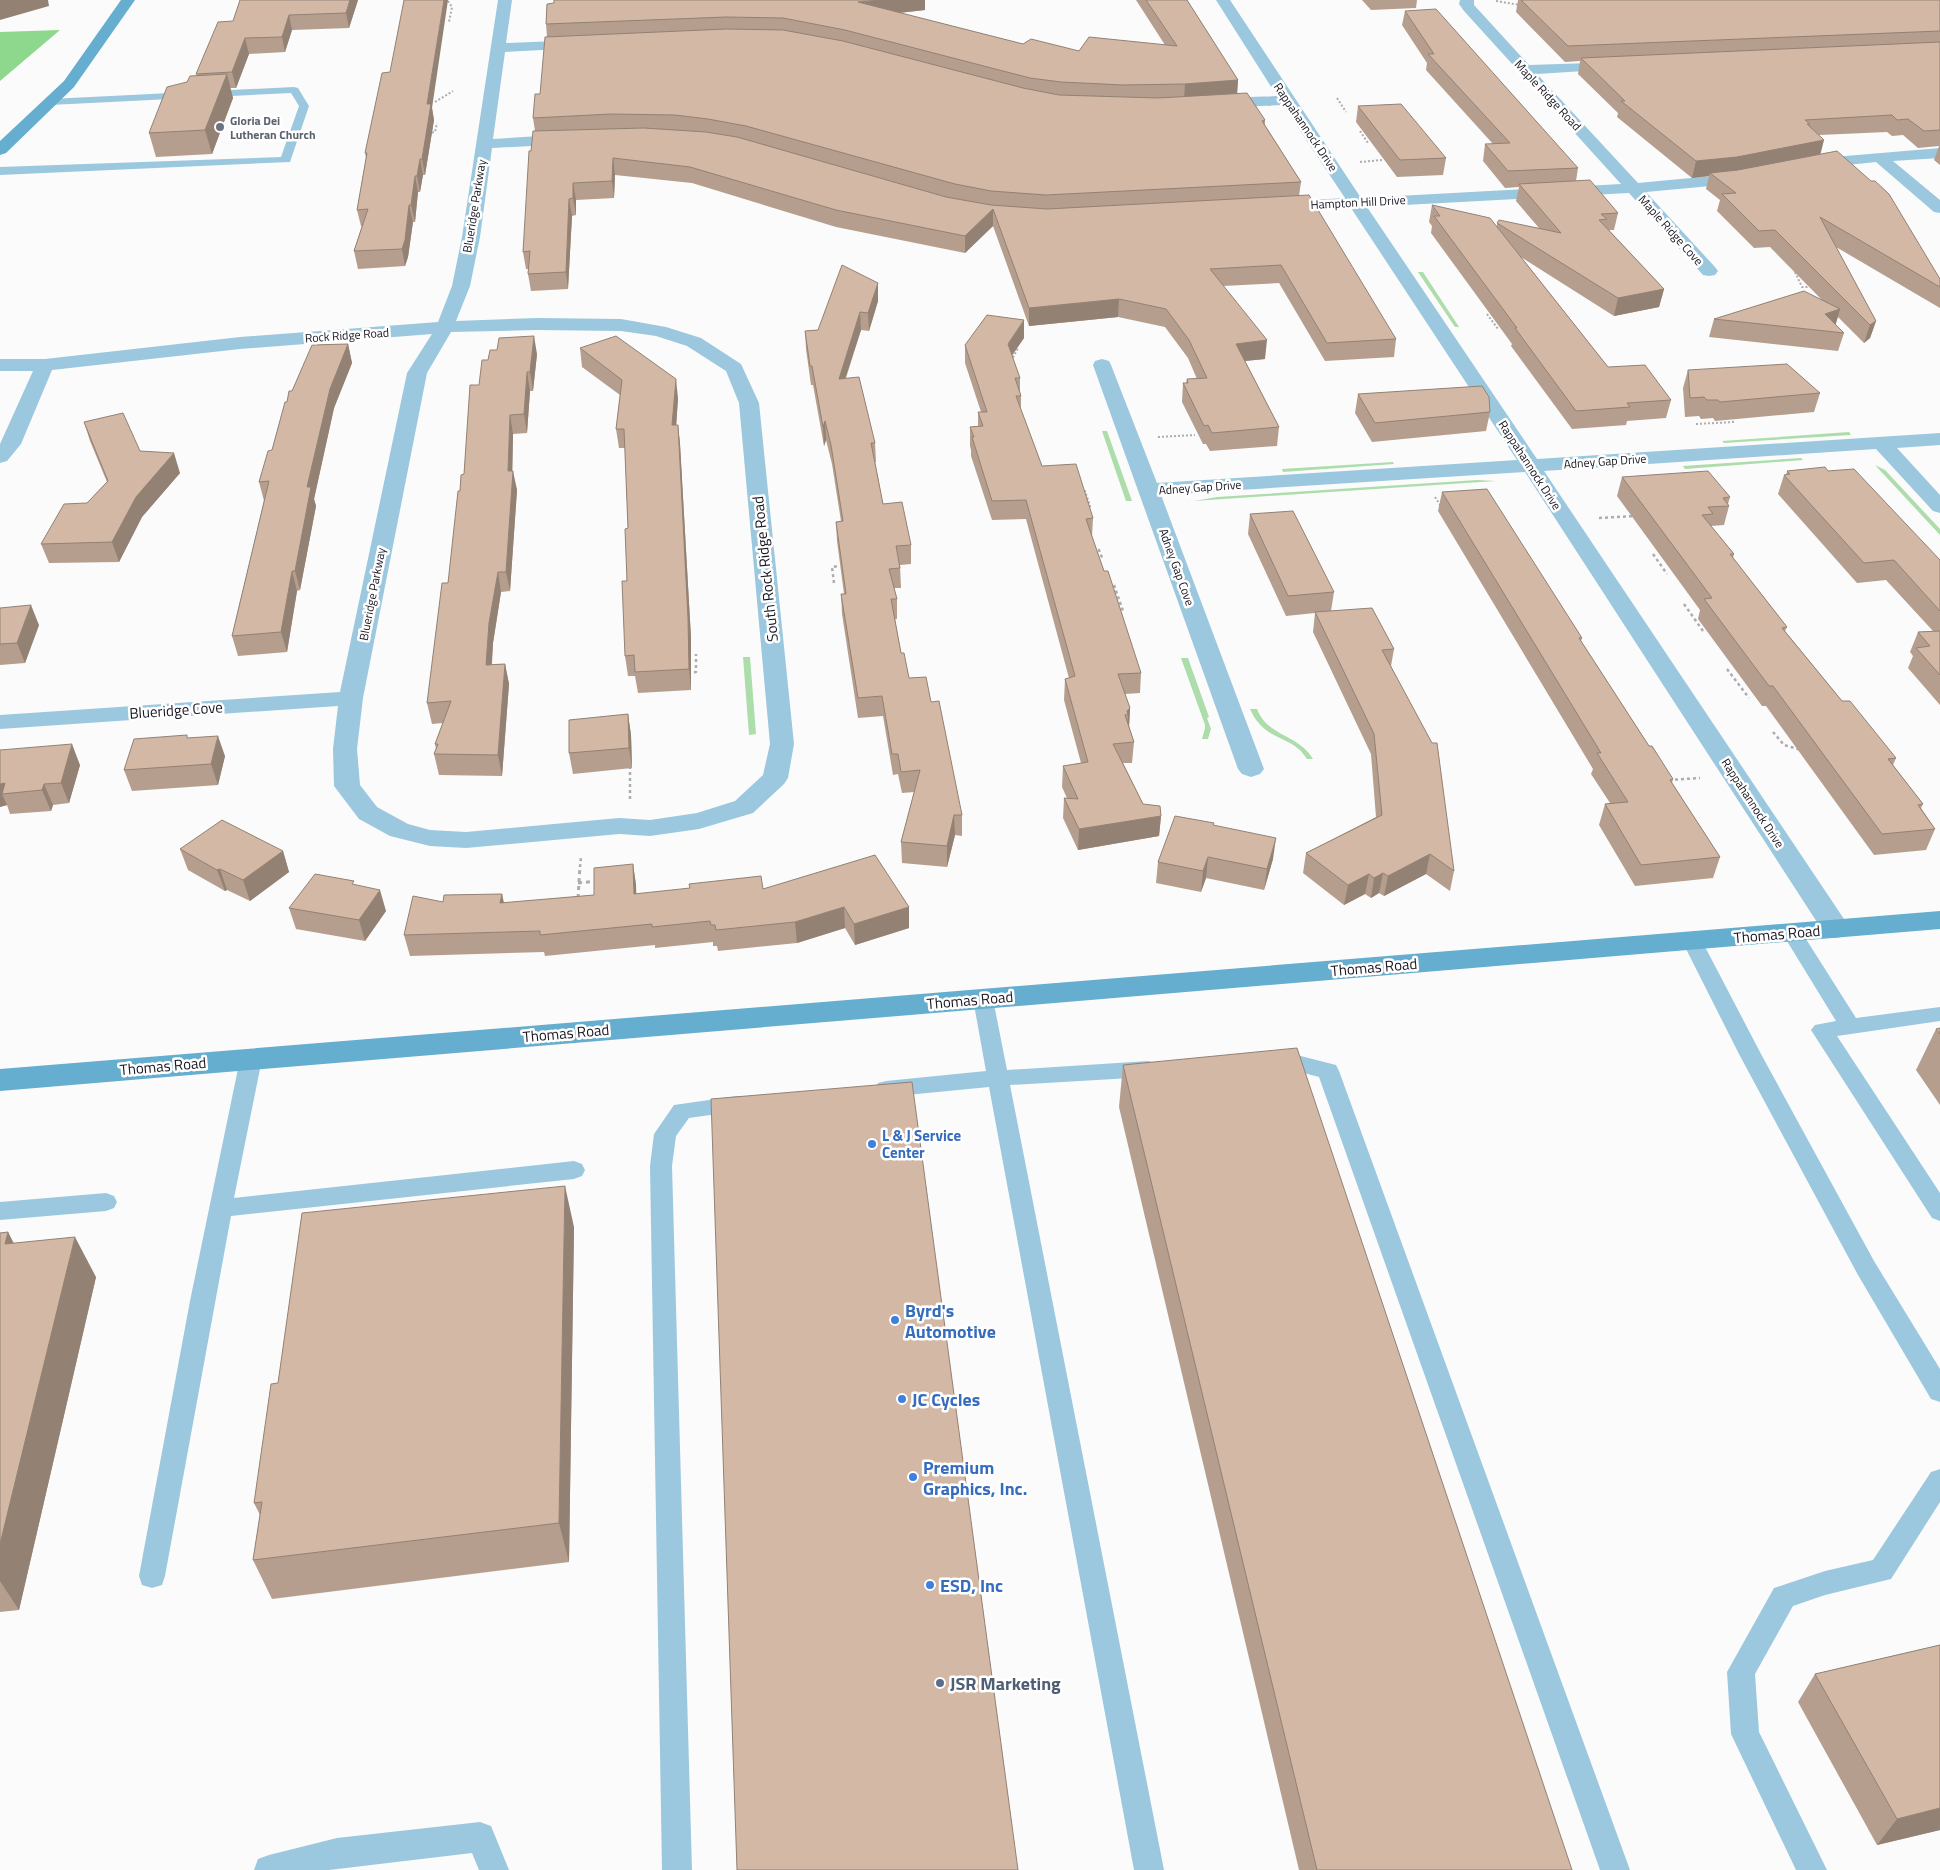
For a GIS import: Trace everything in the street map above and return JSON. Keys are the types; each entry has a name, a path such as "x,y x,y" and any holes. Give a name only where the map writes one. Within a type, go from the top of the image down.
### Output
{"street":[{"path":"0,150 69,84 128,0"},
{"name":"Blueridge Parkway","path":"505,0 469,247 460,286 445,327 417,373 351,698 345,749 347,786 368,813 399,830 430,838 466,840 619,826 650,828 699,821 744,807"},
{"name":"Rappahannock Drive","path":"1223,0 1287,100 1836,929"},
{"name":"Maple Ridge Road","path":"1467,0 1466,4 1469,8 1634,188"},
{"path":"498,48 595,44"},
{"path":"1525,70 1629,65"},
{"path":"1202,104 1287,100"},
{"path":"484,144 588,138"},
{"path":"1794,168 1822,162 1940,153"},
{"path":"1879,157 1940,208"},
{"name":"Hampton Hill Drive","path":"1261,208 1711,183 1758,175"},
{"name":"Maple Ridge Cove","path":"1634,188 1709,271"},
{"name":"Rock Ridge Road","path":"0,365 45,365 240,343 445,327 537,324 621,325 659,331 694,342"},
{"name":"South Rock Ridge Road","path":"694,342 734,368 749,403 782,744 775,778 744,807"},
{"path":"0,457 11,444 45,365"},
{"name":"Adney Gap Cove","path":"1102,365 1250,769"},
{"name":"Adney Gap Drive","path":"1149,490 1940,439"},
{"path":"1881,443 1940,506"},
{"name":"Blueridge Cove","path":"0,722 351,698"},
{"name":"Thomas Road","path":"0,1080 1940,920"}],"lane":[{"path":"0,171 286,160 304,106 294,90 50,102"},
{"path":"1792,933 1850,1026"},
{"path":"1692,941 1750,1054 1866,1268 1940,1391"},
{"path":"982,999 1149,1870"},
{"path":"1940,1014 1822,1030 1940,1212"},
{"path":"152,1576 220,1208 250,1059"},
{"path":"1255,1062 1285,1060 1328,1071 1615,1870"},
{"path":"861,1092 998,1078 1166,1068"},
{"path":"678,1870 662,1166 665,1134 682,1111 764,1101"},
{"path":"220,1208 574,1170"},
{"path":"0,1211 106,1202"},
{"path":"1812,1870 1746,1734 1741,1672 1784,1597 1825,1583 1880,1570 1940,1480"},
{"path":"269,1870 337,1853 480,1837 494,1870"}],"path":[{"path":"1491,0 1520,5"},
{"path":"448,1 452,7 449,22"},
{"path":"435,102 453,91"},
{"path":"1337,98 1346,112"},
{"path":"426,133 435,132 437,123"},
{"path":"1360,132 1368,143"},
{"path":"1356,162 1382,160"},
{"path":"1794,272 1802,287 1808,287"},
{"path":"1487,314 1498,329"},
{"path":"1010,366 1011,360 1018,348"},
{"path":"1696,424 1734,422 1732,420"},
{"path":"1156,438 1195,435"},
{"path":"1080,491 1085,491 1091,509"},
{"path":"1592,518 1637,516"},
{"path":"1092,550 1099,550 1103,560"},
{"path":"1654,554 1667,574"},
{"path":"834,583 832,567 839,566"},
{"path":"1114,585 1123,611 1116,612"},
{"path":"1684,604 1703,631"},
{"path":"688,673 696,672 696,654"},
{"path":"1727,669 1749,698"},
{"path":"1773,732 1784,745 1802,750"},
{"path":"630,766 630,804"},
{"path":"1667,781 1702,778"},
{"path":"578,900 581,852"},
{"path":"578,883 608,880"}],"green space":[{"path":"60,30 0,81 0,32"},
{"path":"1418,272 1423,272 1459,327 1455,327"},
{"path":"1102,431 1107,431 1132,501 1126,501"},
{"path":"1849,432 1851,435 1724,443 1722,441"},
{"path":"1801,458 1803,460 1685,469 1683,466"},
{"path":"1393,462 1394,464 1283,472 1282,469"},
{"path":"1875,465 1885,470 1940,529 1940,535"},
{"path":"1477,480 1496,481 1194,501 1217,497"},
{"path":"743,657 750,657 756,734 749,735"},
{"path":"1181,658 1188,658 1209,717 1207,718 1211,729 1208,739 1202,739 1205,725"},
{"path":"1250,709 1257,709 1268,725 1307,751 1313,759 1307,759 1294,745 1263,728"}],"building":[{"path":"240,0 350,0 346,13 289,15 282,37 245,38 232,72 196,74 218,22 233,21"},
{"path":"404,0 444,0 427,104 431,104 422,159 420,159 417,176 415,176 402,249 354,251 368,209 357,210 367,153 365,153 382,73 390,72"},
{"path":"554,0 881,0 858,2 1023,44 1031,39 1079,51 1089,37 1177,46 1146,0 1187,0 1238,80 1185,84 1123,85 1061,82 1030,78 845,30 783,18 726,17 546,24 547,4 554,3"},
{"path":"1521,0 1940,0 1940,31 1568,46"},
{"path":"1436,9 1578,168 1508,171 1485,144 1510,143 1428,54 1434,54 1405,11"},
{"path":"726,29 783,30 843,41 1023,88 1059,95 1158,98 1247,93 1265,120 1262,121 1301,182 1046,195 991,191 955,184 746,126 708,119 675,115 611,114 533,118 535,94 540,94 545,37"},
{"path":"1940,42 1940,130 1924,131 1908,119 1897,120 1892,115 1805,120 1824,140 1737,157 1696,161 1621,101 1625,101 1581,58"},
{"path":"227,74 205,130 149,133 167,87 187,82 190,76"},
{"path":"1401,104 1446,158 1400,160 1358,106"},
{"path":"644,128 706,132 737,137 946,197 991,205 1047,209 1309,195 1396,339 1327,343 1281,265 1210,269 1267,340 1236,344 1279,427 1212,433 1208,425 1204,426 1183,383 1188,383 1187,379 1207,378 1189,340 1166,309 1119,299 1029,308 993,209 965,236 836,210 690,167 613,158 612,181 573,183 573,198 569,199 566,272 528,274 530,251 523,252 529,151 531,151 533,131"},
{"path":"1837,151 1889,194 1940,279 1940,287 1820,217 1876,321 1870,325 1775,230 1759,231 1722,194 1736,193 1710,173 1738,170"},
{"path":"1590,180 1618,213 1601,214 1607,219 1599,220 1664,289 1618,298 1497,223 1499,220 1561,233 1519,184"},
{"path":"1432,205 1490,218 1608,367 1645,365 1671,400 1627,403 1630,407 1576,411 1434,216 1440,216"},
{"path":"842,265 878,283 868,313 860,312 839,379 859,377 875,443 871,443 883,504 902,502 911,545 896,546 900,568 889,569 897,599 891,599 901,653 904,653 909,678 926,677 931,702 939,701 962,815 954,815 947,846 901,842 920,770 901,772 898,754 892,754 882,696 858,698 841,594 846,594 836,522 843,521 831,445 825,421 823,427 812,366 810,366 805,331 818,330"},
{"path":"1804,291 1840,309 1825,314 1844,333 1714,319"},
{"path":"987,315 1024,320 1008,344 1020,378 1015,378 1021,396 1016,396 1042,466 1076,464 1093,518 1086,519 1104,571 1108,571 1141,673 1118,674 1130,708 1127,711 1128,714 1125,715 1134,742 1113,744 1143,804 1160,806 1161,816 1079,829 1064,798 1078,799 1063,766 1088,762 1065,679 1075,676 1026,500 992,501 970,427 983,426 978,412 987,412 965,345"},
{"path":"534,336 530,372 527,372 524,414 510,415 508,471 513,471 506,572 498,572 489,623 486,665 505,664 498,755 434,754 438,744 435,744 451,701 427,703 442,583 448,583 458,491 460,491 461,475 464,474 470,385 479,385 482,360 488,360 490,350 497,350 499,338"},
{"path":"616,336 676,379 672,425 678,425 689,669 635,672 634,655 625,656 622,581 627,581 625,529 628,528 624,429 616,429 622,380 580,348"},
{"path":"348,344 330,389 307,487 311,487 295,571 292,571 281,632 232,636 269,481 259,482 268,451 272,450 289,391 292,391 312,345"},
{"path":"1787,364 1820,393 1720,402 1718,400 1707,400 1704,397 1690,398 1688,370"},
{"path":"1482,386 1489,397 1490,412 1375,423 1358,394"},
{"path":"123,413 140,451 174,453 136,497 112,542 41,544 64,504 87,503 108,481 84,422"},
{"path":"1825,467 1828,471 1854,469 1940,560 1940,611 1894,560 1864,563 1784,475 1790,474 1787,471"},
{"path":"1708,471 1730,497 1723,498 1729,506 1708,507 1713,514 1702,515 1734,554 1730,554 1787,627 1782,628 1842,701 1850,701 1896,758 1888,759 1923,804 1918,805 1935,829 1882,834 1773,686 1769,686 1704,599 1712,598 1622,477"},
{"path":"1487,489 1582,638 1579,638 1649,746 1652,746 1673,779 1670,780 1720,857 1641,865 1605,804 1628,802 1597,753 1601,753 1442,492"},
{"path":"1293,511 1334,592 1288,596 1250,514"},
{"path":"31,605 17,643 0,644 0,608"},
{"path":"1372,608 1394,649 1382,650 1432,743 1437,743 1454,871 1430,854 1388,876 1383,873 1374,878 1369,874 1348,885 1306,853 1382,815 1374,734 1315,612"},
{"path":"1940,631 1940,675 1916,648 1930,646 1918,632"},
{"path":"628,714 629,748 569,753 569,720"},
{"path":"187,735 187,738 218,736 211,764 124,770 134,739"},
{"path":"72,744 61,783 44,784 42,790 2,794 5,783 0,784 0,750"},
{"path":"1175,816 1276,838 1267,869 1208,857 1203,871 1158,862"},
{"path":"222,820 283,851 243,880 220,869 217,870 180,849"},
{"path":"875,855 909,907 854,924 844,907 795,922 716,930 715,925 711,925 710,921 652,927 652,924 540,935 540,931 404,935 413,896 443,902 444,895 502,894 500,903 594,895 594,868 633,864 634,894 690,888 689,884 761,876 763,889"},
{"path":"315,874 354,881 352,884 380,890 359,920 289,908"},
{"path":"1297,1048 1572,1870 1317,1870 1123,1065"},
{"path":"912,1082 1018,1870 737,1870 711,1099"},
{"path":"565,1186 559,1523 253,1560 262,1502 254,1503 271,1384 278,1383 302,1213"},
{"path":"8,1232 5,1244 75,1237 0,1544 0,1233"},
{"path":"1940,1645 1940,1808 1897,1819 1815,1674"}],"place":[{"name":"Gloria Dei Lutheran Church","path":"220,127"},
{"name":"L & J Service Center","path":"872,1144"},
{"name":"Byrd's Automotive","path":"895,1320"},
{"name":"JC Cycles","path":"902,1399"},
{"name":"Premium Graphics, Inc.","path":"913,1477"},
{"name":"ESD, Inc","path":"930,1585"},
{"name":"JSR Marketing","path":"940,1683"}]}
